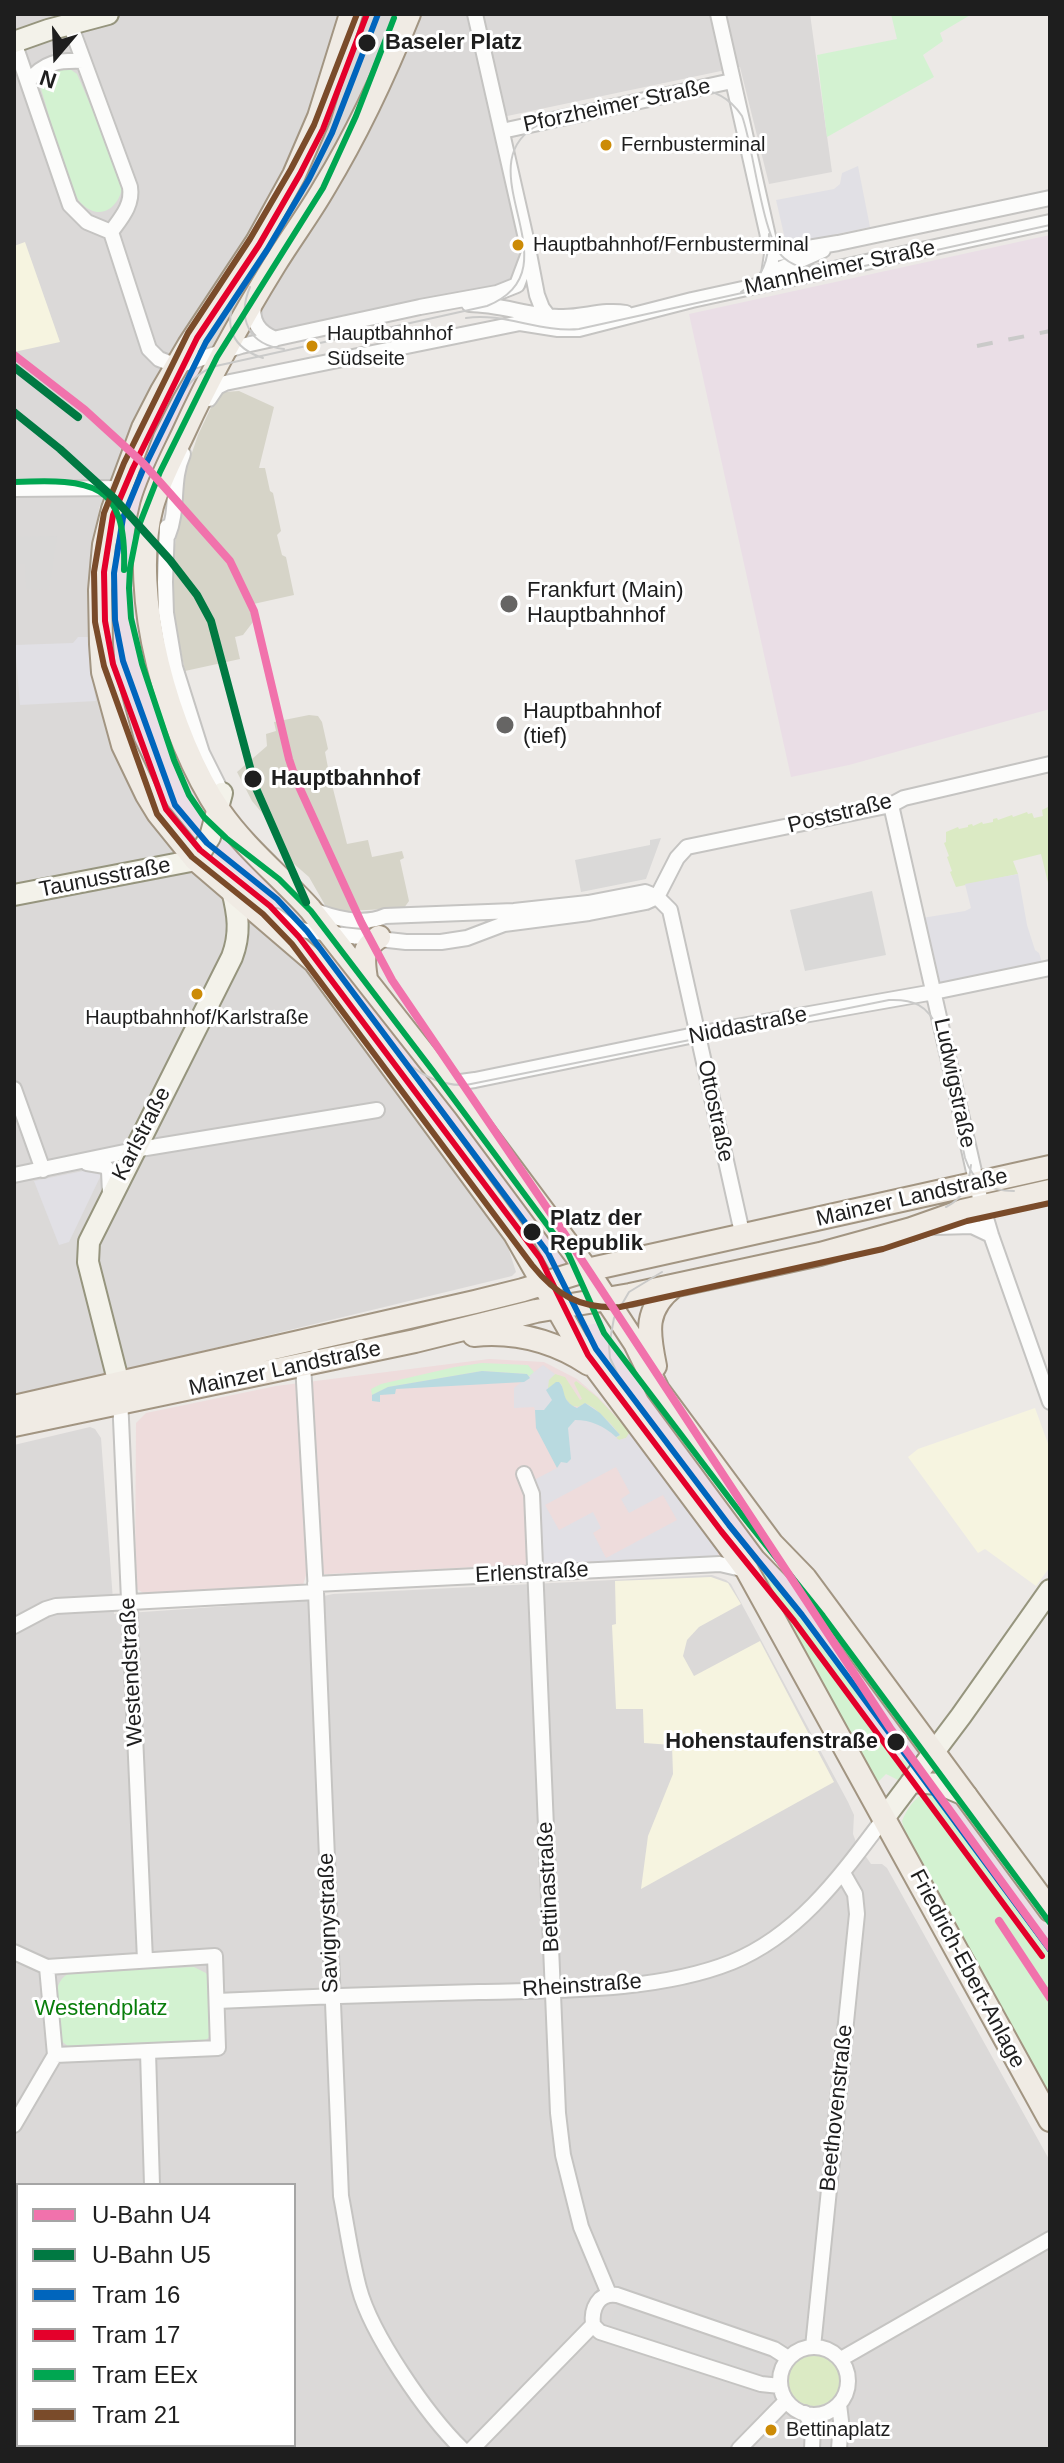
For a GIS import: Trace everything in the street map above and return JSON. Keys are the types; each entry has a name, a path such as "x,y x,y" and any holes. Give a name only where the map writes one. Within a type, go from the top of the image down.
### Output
{"main road":[{"path":"14,42 46,22 70,24 108,14"},
{"path":"351,14 319,117 294,175 257,242 177,366 143,428 110,518 104,545 100,590 103,672 113,713 137,776 158,813 196,860 315,962 515,1234 556,1308 597,1300"},
{"path":"409,14 389,65 325,188 219,360 161,483 150,515 146,551 148,600 159,668 169,702 192,763 255,854 310,909 366,979 587,1270 597,1300 635,1343 658,1390 772,1544 805,1578 1050,1910"},
{"path":"196,860 210,837 220,801"},
{"name":"Taunusstraße","path":"14,895 196,860"},
{"name":"Karlstraße","path":"120,1394 87,1253 89,1242 232,957 239,934 239,919 226,885"},
{"path":"366,979 363,953 379,937"},
{"name":"Mainzer Landstraße","path":"587,1270 1050,1167"},
{"name":"Mainzer Landstraße","path":"597,1300 820,1254 982,1206 1050,1191"},
{"path":"543,1284 587,1270"},
{"path":"543,1284 562,1287 597,1300"},
{"name":"Mainzer Landstraße","path":"14,1425 84,1409 120,1394 543,1284"},
{"path":"658,1390 649,1340 651,1324 657,1302 675,1285"},
{"name":"Mainzer Landstraße","path":"14,1407 120,1394 303,1364 556,1308"},
{"name":"Friedrich-Ebert-Anlage","path":"556,1308 576,1341 747,1570 1050,2120"},
{"path":"415,1341 494,1334 518,1336 556,1346 600,1372"},
{"path":"885,1817 1050,1590"},
{"path":"911,1782 939,1784 967,1796"}],"street":[{"path":"475,14 537,295 558,329"},
{"path":"718,14 772,254 766,279"},
{"path":"70,24 132,195 125,213 111,232"},
{"path":"14,42 70,205 87,222 111,232 149,349 159,359 177,366"},
{"path":"28,82 47,64 83,61"},
{"name":"Pforzheimer Straße","path":"502,131 732,81"},
{"name":"Mannheimer Straße","path":"772,254 1050,198"},
{"name":"Mannheimer Straße","path":"168,535 173,524 179,463 211,395 225,383 520,323 558,329 590,326 766,279 1050,222"},
{"name":"Mannheimer Straße","path":"766,279 838,243"},
{"name":"Mannheimer Straße","path":"177,366 219,360 275,339 497,293 516,286 529,253"},
{"path":"254,299 252,314 257,327 275,339"},
{"path":"479,304 490,313 490,322 484,329"},
{"name":"Mannheimer Straße","path":"420,307 479,304 548,316 571,317 603,311 630,314"},
{"path":"161,483 168,510 166,613 175,667 220,801"},
{"path":"14,489 121,488"},
{"name":"Poststraße","path":"657,897 677,858 687,847 891,805 904,798 1050,764"},
{"name":"Ludwigstraße","path":"891,805 976,1184 1050,1402"},
{"path":"226,885 256,901 291,927 330,934 423,943 453,941 478,934 502,917"},
{"path":"310,909 340,918 375,921 385,916 478,913 502,917 589,913 657,897"},
{"name":"Ottostraße","path":"657,897 670,910 743,1237"},
{"path":"478,913 484,918 484,925 478,934"},
{"name":"Niddastraße","path":"446,1084 1050,968"},
{"path":"14,1089 43,1170"},
{"path":"14,1175 134,1150 377,1110"},
{"path":"79,1162 108,1168 111,1178 109,1200"},
{"name":"Mainzer Landstraße","path":"911,1229 966,1226 979,1228 991,1235"},
{"name":"Savignystraße","path":"303,1364 341,2196 359,2290 379,2334 413,2389 462,2449"},
{"name":"Westendstraße","path":"120,1394 145,1960"},
{"name":"Bettinastraße","path":"524,1474 532,1494 558,2113 563,2155 581,2227 609,2294"},
{"name":"Erlenstraße","path":"14,1626 56,1606 425,1578 720,1564 747,1570"},
{"name":"Rheinstraße","path":"217,2001 553,1989 644,1983 681,1977 732,1962 793,1924 827,1892 885,1817"},
{"name":"Beethovenstraße","path":"813,2347 857,1914 855,1894 843,1873"},
{"path":"14,1952 47,1967 215,1956 218,2048 55,2055"},
{"path":"14,2125 55,2055 47,1967"},
{"path":"148,2052 152,2183"},
{"path":"841,2359 1050,2239"},
{"path":"780,2386 761,2384 600,2332 593,2325 592,2316 596,2303 609,2294 774,2349 788,2358"},
{"path":"472,2449 593,2325"},
{"path":"813,2347 824,2348 841,2359 847,2372 848,2383 839,2404 821,2414 795,2409 786,2401 780,2386 781,2371 788,2358 804,2348 813,2347"},
{"path":"739,2449 786,2401"},
{"path":"839,2404 839,2449"},
{"path":"805,2413 813,2426 812,2449"}],"shaded area":[{"path":"14,14 810,14 832,172 769,184 740,67 493,119 531,287 166,367 99,508 93,661 102,715 110,740 138,798 169,841 215,892 312,964 498,1227 516,1272 512,1276 14,1394"},
{"path":"858,166 870,227 795,243 785,239 776,200 834,189 840,184 842,173"},
{"path":"1050,235 1050,709 849,765 791,777 689,314"},
{"path":"25,242 60,342 14,352 14,246"},
{"path":"211,362 140,542 206,808 198,843 168,809 138,755 117,691 111,655 109,582 113,548 125,505 139,466 180,377"},
{"path":"239,391 274,407 259,468 265,468 273,493 281,531 277,535 282,555 286,557 294,595 249,605 253,622 243,635 235,637 240,659 185,671 173,600 174,553 183,479 198,435 215,399 224,392"},
{"path":"57,536 49,590 26,589 25,564 14,564 14,537"},
{"path":"78,637 92,637 91,672 96,701 20,705 15,645 73,643"},
{"path":"318,716 322,722 329,773 347,844 368,840 372,857 402,851 404,858 400,860 409,901 404,908 329,912 309,877 286,857 278,832 252,801 237,772 267,746 266,734 276,731 274,722"},
{"path":"224,828 290,894 572,1265 542,1272 523,1234 307,940 291,920 209,851"},
{"path":"661,838 646,879 581,892 575,860 650,845 650,840"},
{"path":"1018,874 1027,925 1044,969 934,992 916,919 965,911 971,908 965,884"},
{"path":"872,891 886,955 805,971 790,910"},
{"path":"98,1168 102,1173 69,1242 59,1245 34,1181"},
{"path":"599,1323 688,1452 738,1519 779,1562 1050,1930 1050,1953 901,1754 897,1756 855,1700 859,1696 577,1327"},
{"path":"489,1359 544,1362 577,1379 598,1397 631,1432 721,1551 717,1562 520,1565 306,1575 303,1585 299,1587 145,1594 137,1589 136,1423 146,1413 276,1386"},
{"path":"543,1365 555,1374 549,1380 548,1388 559,1382 563,1396 572,1406 577,1408 585,1403 594,1408 620,1435 616,1438 619,1440 626,1438 630,1432 666,1474 719,1551 717,1558 543,1563 536,1486 525,1465 534,1480 557,1468 561,1462 544,1410 514,1408 514,1388","holes":["616,1467 630,1493 621,1499 629,1513 663,1495 677,1520 606,1558 593,1533 601,1528 593,1512 559,1530 545,1505"]},
{"path":"1035,1408 1050,1449 1050,1567 1036,1586 985,1549 978,1553 908,1457 918,1449"},
{"path":"90,1427 101,1438 114,1614 301,1601 333,1594 712,1575 731,1584 848,1802 854,1815 853,1834 856,1842 871,1864 882,1864 887,1868 1050,2161 1050,2449 14,2449 14,1445"},
{"path":"711,1577 728,1583 741,1604 699,1627 687,1640 683,1656 694,1676 760,1641 834,1782 641,1889 648,1836 673,1774 672,1745 644,1743 643,1709 616,1709 612,1625 616,1624 615,1581"},
{"path":"618,2304 764,2353 755,2379 608,2329"}],"green space":[{"path":"891,14 972,14 940,33 943,41 923,55 934,77 827,137 817,55 897,39"},
{"path":"67,67 77,74 123,180 116,203 104,211 90,210 77,196 40,86 46,74"},
{"path":"1050,806 1050,891 1041,854 1013,861 1018,874 956,887 944,843 946,832 1027,812 1032,813 1034,818 1043,816 1042,810"},
{"path":"482,1363 528,1365 534,1372 530,1378 527,1374 482,1371 388,1387 372,1395 371,1389 381,1384"},
{"path":"555,1374 565,1377 580,1400 576,1381 597,1397 630,1432 626,1438 619,1440 582,1407 572,1406 563,1396 548,1388 548,1380"},
{"path":"740,1543 859,1697 856,1700 897,1756 907,1763 908,1767 898,1780 886,1774 877,1783 738,1545"},
{"path":"926,1792 931,1792 1050,1953 1050,2102 907,1842 902,1821 911,1804"},
{"name":"Westendplatz","path":"194,1967 210,1979 211,2035 204,2042 77,2050 60,2040 56,1991 65,1976 73,1972"},
{"path":"814,2354 833,2361 840,2380 833,2399 814,2406 795,2399 788,2380 795,2361"}],"water":[{"path":"482,1371 527,1374 530,1378 524,1382 396,1389 395,1394 380,1395 380,1402 372,1401 372,1395 388,1387"},
{"path":"559,1382 572,1405 577,1408 585,1403 600,1413 620,1435 616,1437 597,1424 575,1420 568,1428 571,1459 567,1463 561,1462 557,1468 536,1428 535,1410 544,1410 552,1400 546,1390"}],"tram line":[{"name":"21","path":"357,14 314,125 250,239 188,333 124,463 104,513 94,572 95,622 104,666 157,814 192,857 263,914 292,944 532,1265 550,1284 570,1298 593,1306 620,1307 883,1249 967,1221 1050,1203"},
{"name":"17","path":"367,14 323,129 259,245 197,338 113,515 104,572 105,621 113,664 166,809 200,850 270,906 299,937 540,1258 588,1355 721,1531 794,1621 1042,1956"},
{"name":"16","path":"378,14 332,133 309,179 267,250 206,342 142,472 123,518 114,573 115,620 123,661 175,805 207,843 277,899 307,931 548,1253 596,1349 729,1525 802,1615 1050,1950"},
{"name":"EEx","path":"394,18 356,116 323,188 217,357 160,472 138,528 130,568 131,618 142,664 174,760 189,795 204,817 279,879 311,911 433,1071 568,1253 604,1333 823,1616 1050,1923"},
{"path":"176,403 197,376 216,366 487,306 512,290 523,269 524,245 513,194 511,169 516,147 533,128 576,112 688,89 712,92 725,98 742,116 764,213 776,248 784,258 800,267 830,267"},
{"path":"466,318 494,318 551,328 579,329 1050,225"},
{"path":"741,292 755,281 763,268 769,234"},
{"path":"250,287 245,309 249,328 262,342 284,349"},
{"path":"236,296 230,317 233,334 244,348 263,358"},
{"name":"EEx","path":"14,482 65,482 84,485 99,492 111,502 119,518 124,570"},
{"path":"397,1054 428,1077 466,1085 889,1000 912,1002 930,1014 938,1029 968,1166 983,1184 1014,1191"},
{"path":"946,1207 964,1190 971,1165"},
{"path":"621,1381 610,1358 614,1318 629,1292 662,1272"}],"railway":[{"path":"977,346 1050,331"}],"metro line":[{"name":"U4","path":"14,355 85,410 143,463 230,561 254,611 296,780 361,922 392,980 564,1233 890,1728 1050,1948"},
{"name":"U5","path":"14,367 78,417"},
{"name":"U5","path":"14,412 115,499 197,595 211,621 255,786 306,902"},
{"name":"U4","path":"999,1921 1050,1998"}],"place":[{"name":"Baseler Platz","path":"367,43"},
{"name":"Fernbusterminal","path":"606,145"},
{"name":"Hauptbahnhof/Fernbusterminal","path":"518,245"},
{"name":"Hauptbahnhof Südseite","path":"312,346"},
{"name":"Frankfurt (Main) Hauptbahnhof","path":"509,604"},
{"name":"Hauptbahnhof (tief)","path":"505,725"},
{"name":"Hauptbahnhof","path":"253,779"},
{"name":"Hauptbahnhof/Karlstraße","path":"197,994"},
{"name":"Platz der Republik","path":"532,1232"},
{"name":"Hohenstaufenstraße","path":"896,1742"},
{"name":"Bettinaplatz","path":"771,2430"}]}
